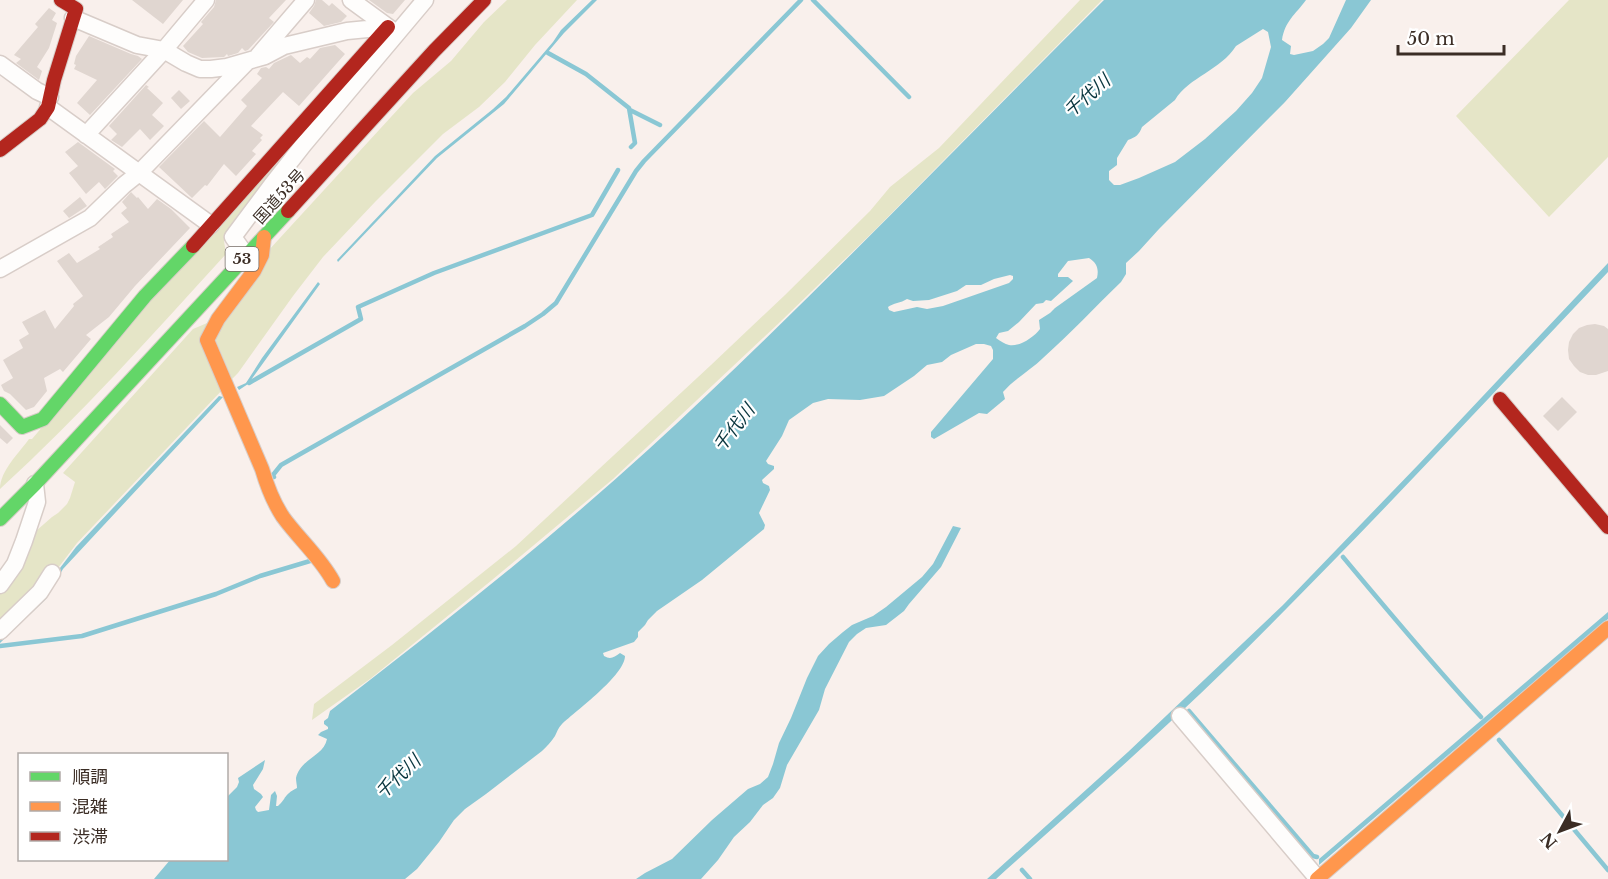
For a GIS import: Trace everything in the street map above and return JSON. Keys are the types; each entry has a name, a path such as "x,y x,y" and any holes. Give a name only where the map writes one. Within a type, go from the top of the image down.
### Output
{"main road":[{"path":"0,150 40,119 49,102 77,9 61,0"},
{"name":"国道53号","path":"0,519 484,0"},
{"path":"0,404 22,428 43,419 145,296 393,31"},
{"path":"264,237 261,259 212,328 207,340 277,508 328,571 333,581"},
{"path":"1500,399 1608,527"},
{"path":"1318,879 1608,628"}],"street":[{"path":"86,135 164,50 206,0"},
{"path":"0,269 90,218 139,173 252,60 306,0"},
{"path":"351,0 393,31"},
{"path":"246,255 233,237 393,31 425,0"},
{"path":"77,9 137,45 164,50 200,69 227,67 265,56 284,46 347,31 393,31"},
{"path":"0,64 37,91 86,135 211,225"},
{"path":"0,585 15,564 24,541 37,502 35,484"},
{"path":"0,632 40,592 52,573"},
{"path":"1180,716 1318,879"}],"green space":[{"path":"507,0 577,0 535,45 505,82 479,107 443,134 323,257 232,379 213,334 268,251 413,93 451,61 484,22"},
{"path":"1080,0 1102,0 875,230 613,479 370,679 312,720 314,704 516,546 711,365 870,211 890,187 939,148"},
{"path":"1569,0 1608,0 1608,157 1549,217 1456,116"},
{"path":"386,40 229,231 224,241 226,254 87,404 0,489 7,469 29,439 32,439 145,306"},
{"path":"212,321 225,387 77,543 55,572 0,628 0,591 20,564 36,531 58,513 70,498 75,482 63,473 193,329"}],"water":[{"path":"592,0 597,0 564,33 504,104 437,158 338,262 337,260 435,156 506,97 561,30"},
{"name":"千代川","path":"1104,0 1306,0 1283,33 1282,40 1291,46 1290,54 1294,55 1313,51 1329,38 1346,0 1371,0 1351,28 1285,102 1126,263 1126,274 1121,282 1053,349 1007,387 1003,392 1005,399 987,414 979,413 934,439 931,437 931,432 993,359 991,346 976,344 951,355 942,362 927,365 884,396 860,400 828,399 813,403 789,420 766,461 774,466 774,469 762,480 770,490 759,513 765,525 764,529 702,580 657,611 638,632 638,637 634,642 603,653 609,658 620,653 625,656 617,673 562,724 542,751 465,809 417,869 405,879 154,879 169,861 228,861 228,796 237,787 238,778 265,760 263,769 253,785 263,797 255,807 258,812 269,810 271,795 275,791 276,806 278,806 297,788 296,778 302,766 325,745 327,739 318,735 328,729 324,721 328,718 330,711 492,583 571,517 707,395","holes":["1263,29 1268,32 1271,47 1262,78 1236,111 1175,162 1120,185 1114,185 1109,180 1109,171 1117,165 1117,158 1128,140 1137,135 1142,127 1175,100 1188,85 1222,61 1236,46","1089,258 1097,266 1097,278 1039,320 1040,329 1034,335 1026,341 1013,345 996,338 999,333 1008,331 1019,322 1036,304 1046,300 1051,301 1073,281 1068,277 1058,277 1068,261","1010,275 1013,279 1009,283 943,306 927,309 917,307 894,312 888,307 907,299 929,300 957,291 966,285 981,285"]},
{"path":"1608,263 1608,272 1372,521 1227,668 996,879 987,879 1128,752 1283,605"},
{"path":"318,282 320,284 248,384 239,390 237,387 246,383"},
{"path":"219,396 223,397 63,569 46,599 0,643 0,639 37,605 49,590 60,568 76,547"},
{"path":"953,526 961,528 941,567 904,611 886,625 866,628 849,642 825,689 819,710 787,765 780,788 734,837 701,879 636,879 672,859 748,789 760,784 768,777 779,743 818,656 852,625 873,616 922,577 933,564"},
{"path":"1608,612 1608,619 1319,865 1319,859"}],"building":[{"path":"132,0 183,0 163,24"},
{"path":"216,0 286,0 269,18 274,22 248,50 245,51 242,48 238,53 228,56 227,54 224,57 202,58 188,52 183,46 203,24 201,22 214,7"},
{"path":"316,0 322,0 329,6 332,3 347,16 341,22 324,26 309,13"},
{"path":"369,0 405,0 393,14 387,13"},
{"path":"49,8 56,13 52,20 57,23 49,48 37,67 42,71 39,80 16,63 21,59 14,55 38,27 35,24"},
{"path":"89,36 142,59 90,115 77,103 97,80 74,69 76,56"},
{"path":"335,45 345,54 299,106 283,92 251,126 263,135 260,138 262,140 252,151 256,154 236,176 224,164 207,186 205,185 192,198 159,167 204,121 220,137 247,106 241,100 262,78 257,74 261,68 269,69 274,63 291,55 300,63 307,57 310,59 320,48"},
{"path":"146,85 163,103 152,115 164,126 150,140 140,129 122,147 111,140 117,134 109,126"},
{"path":"179,90 190,101 181,109 171,98"},
{"path":"78,142 115,169 113,171 118,176 105,189 99,182 86,194 69,173 78,166 65,152"},
{"path":"131,192 148,209 157,199 190,228 109,317 86,335 91,339 63,372 60,369 44,378 47,391 34,407 26,410 4,391 1,385 13,378 3,360 23,348 19,340 29,334 22,322 45,310 55,329 74,306 73,304 83,296 57,261 69,253 77,263 100,249 98,247 113,237 111,234 129,222 121,213 127,208 122,202"},
{"path":"80,197 87,206 69,218 63,211"},
{"path":"1595,324 1608,329 1608,371 1588,375 1580,372 1569,359 1569,342 1579,328"},
{"path":"1562,397 1577,412 1558,431 1543,416"},
{"path":"0,425 13,438 7,444 0,438"}],"waterway":[{"path":"274,477 273,475 281,465 525,326 556,303 644,161 801,0"},
{"path":"813,0 909,97"},
{"path":"548,53 586,74 629,108 635,143 631,147"},
{"path":"630,110 660,125"},
{"path":"249,383 361,319 358,307 434,273 592,215 618,170"},
{"path":"1343,557 1481,717"},
{"path":"0,646 82,636 216,594 260,576 310,561"},
{"path":"1189,711 1313,856 1317,857"},
{"path":"1499,740 1608,870"},
{"path":"1022,870 1030,879"}],"traffic: fast":[{"path":"0,519 288,211"},
{"path":"0,404 22,427 43,419 145,296 193,246"}],"traffic: slow":[{"path":"264,237 262,255 254,271 218,319 207,340 276,506 333,581"},
{"path":"1317,879 1608,628"}],"traffic: jam":[{"path":"0,150 40,119 48,107 76,9 61,0"},
{"path":"288,211 434,51 484,0"},
{"path":"193,246 388,27"},
{"path":"1500,399 1608,527"}]}
